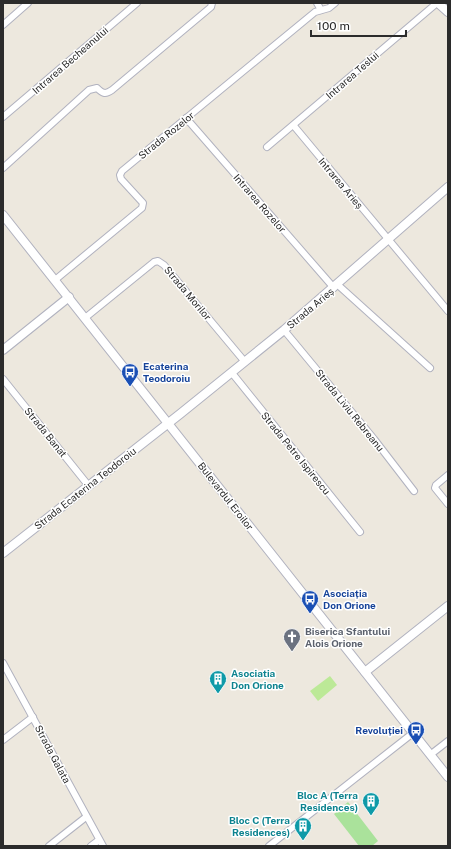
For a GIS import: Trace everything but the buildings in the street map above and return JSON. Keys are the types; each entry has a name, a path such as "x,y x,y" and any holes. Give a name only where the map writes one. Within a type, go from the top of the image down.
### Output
{"street":[{"path":"3,25 28,3"},
{"name":"Intrarea Becheanului","path":"3,117 137,3"},
{"path":"3,168 89,90 97,88 102,92 108,93 211,7 212,3"},
{"path":"317,3 321,10"},
{"name":"Strada Rozelor","path":"55,280 142,208 143,203 121,179 120,175 122,171 315,12 329,8 335,3"},
{"path":"437,3 448,12"},
{"name":"Intrarea Teslui","path":"267,147 294,126 437,3"},
{"name":"Intrarea Rozelor","path":"186,118 336,286 430,368"},
{"name":"Intrarea Arieș","path":"294,126 390,239 448,311"},
{"name":"Strada Arieș","path":"168,423 284,330 446,192"},
{"name":"Bulevardul Eroilor","path":"3,214 448,777"},
{"name":"Strada Morilor","path":"85,318 154,262 158,261 164,265 245,362"},
{"path":"3,350 69,298"},
{"name":"Strada Liviu Rebreanu","path":"284,330 374,438 414,491"},
{"name":"Strada Petre Ispirescu","path":"232,373 360,532"},
{"name":"Strada Banat","path":"3,379 88,485"},
{"name":"Strada Ecaterina Teodoroiu","path":"5,548 168,423"},
{"path":"448,474 435,488 448,504"},
{"path":"365,672 448,606"},
{"name":"Strada Galata","path":"3,663 103,846"},
{"path":"3,740 33,717"},
{"path":"268,846 413,733"},
{"path":"430,755 448,741"},
{"path":"49,846 86,817"},
{"path":"92,846 99,840"}],"green space":[{"path":"330,676 337,685 318,701 310,691"},
{"path":"348,802 378,841 372,846 359,846 334,814"}],"place":[{"name":"Ecaterina Teodoroiu","path":"130,387"},
{"name":"Asociația Don Orione","path":"310,614"},
{"name":"Biserica Sfantului Alois Orione","path":"292,652"},
{"name":"Asociatia Don Orione","path":"218,694"},
{"name":"Revoluției","path":"416,745"},
{"name":"Bloc A (Terra Residences)","path":"371,816"},
{"name":"Bloc C (Terra Residences)","path":"303,841"}]}
